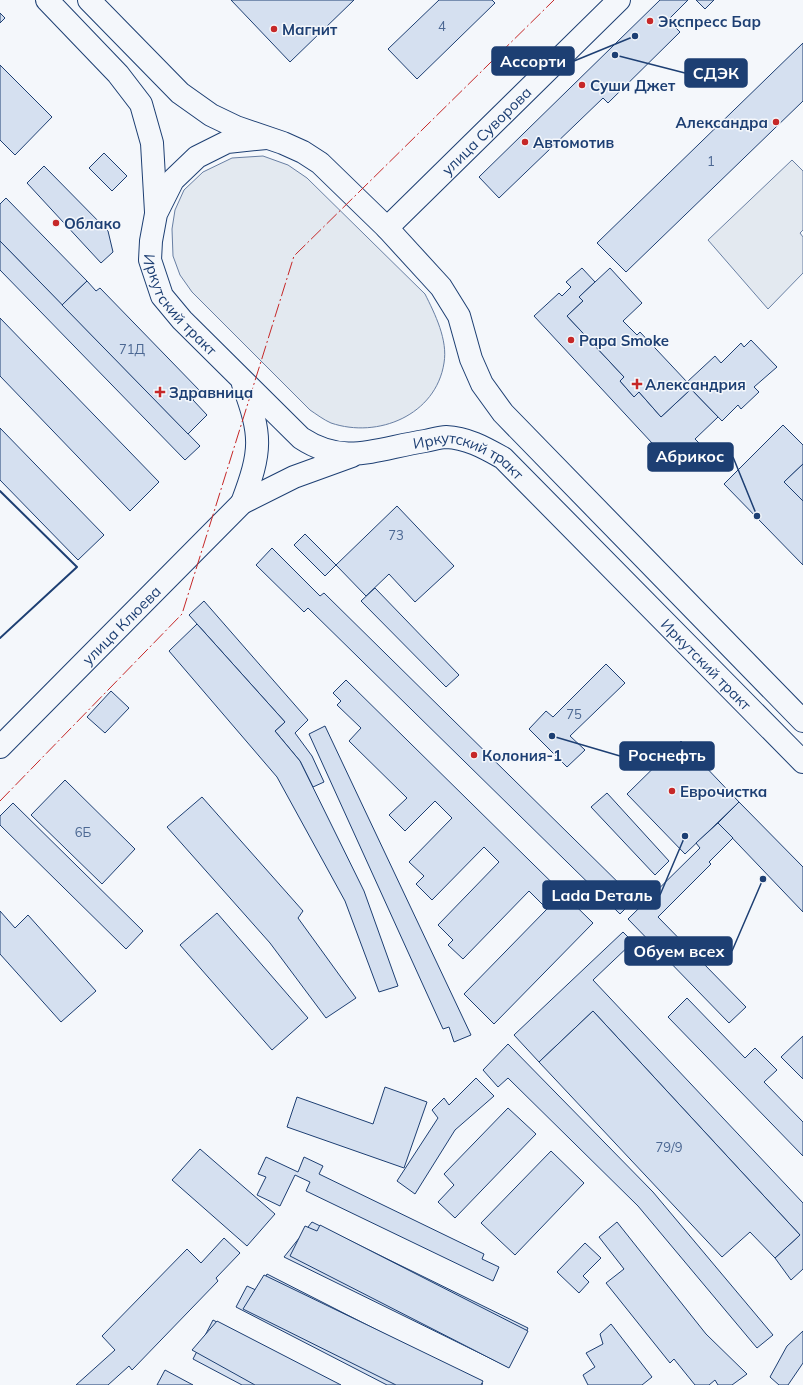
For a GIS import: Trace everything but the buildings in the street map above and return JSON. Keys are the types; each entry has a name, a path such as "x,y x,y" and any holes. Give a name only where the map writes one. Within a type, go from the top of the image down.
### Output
{"main road":[{"name":"Иркутский тракт","path":"46,0 118,74 141,104 152,142 156,214"},
{"name":"Иркутский тракт","path":"89,0 180,93 211,115 303,152 320,163 387,228 441,287 459,316 472,359 482,384 503,413 803,720"},
{"name":"улица Суворова","path":"387,228 619,0"},
{"name":"Иркутский тракт","path":"266,138 227,142 197,157 173,180 156,214 150,241 150,260 162,296 182,320 301,438 313,446 331,453 354,455 408,443 446,437 474,442 503,458 803,762"},
{"name":"улица Клюева","path":"241,379 255,419 258,434 258,452 252,478 242,503"},
{"name":"улица Клюева","path":"0,747 242,503 294,477 354,455"}],"shaded area":[{"path":"263,156 288,165 307,178 425,294 440,327 445,354 444,363 439,381 430,397 417,409 402,418 385,425 367,428 349,427 331,423 320,417 310,410 192,292 180,275 173,256 172,229 175,210 184,190 203,172 232,158"},
{"path":"792,160 803,171 803,230 800,233 803,237 803,273 768,309 708,240"}],"wall":[{"path":"0,491 77,567 0,638"}],"power":[{"path":"0,801 182,614 294,256 554,0"}],"place":[{"name":"Экспресс Бар","path":"650,21"},
{"name":"Магнит","path":"274,29"},
{"name":"Ассорти","path":"635,36"},
{"name":"СДЭК","path":"615,55"},
{"name":"Суши Джет","path":"582,85"},
{"name":"Александра","path":"776,122"},
{"name":"Автомотив","path":"525,142"},
{"name":"Облако","path":"56,223"},
{"name":"Papa Smoke","path":"571,340"},
{"name":"Александрия","path":"637,384"},
{"name":"Здравница","path":"160,392"},
{"name":"Абрикос","path":"757,516"},
{"name":"Роснефть","path":"552,736"},
{"name":"Колония-1","path":"474,755"},
{"name":"Еврочистка","path":"672,791"},
{"name":"Lada Dеталь","path":"685,836"},
{"name":"Обуем всех","path":"763,879"}]}
